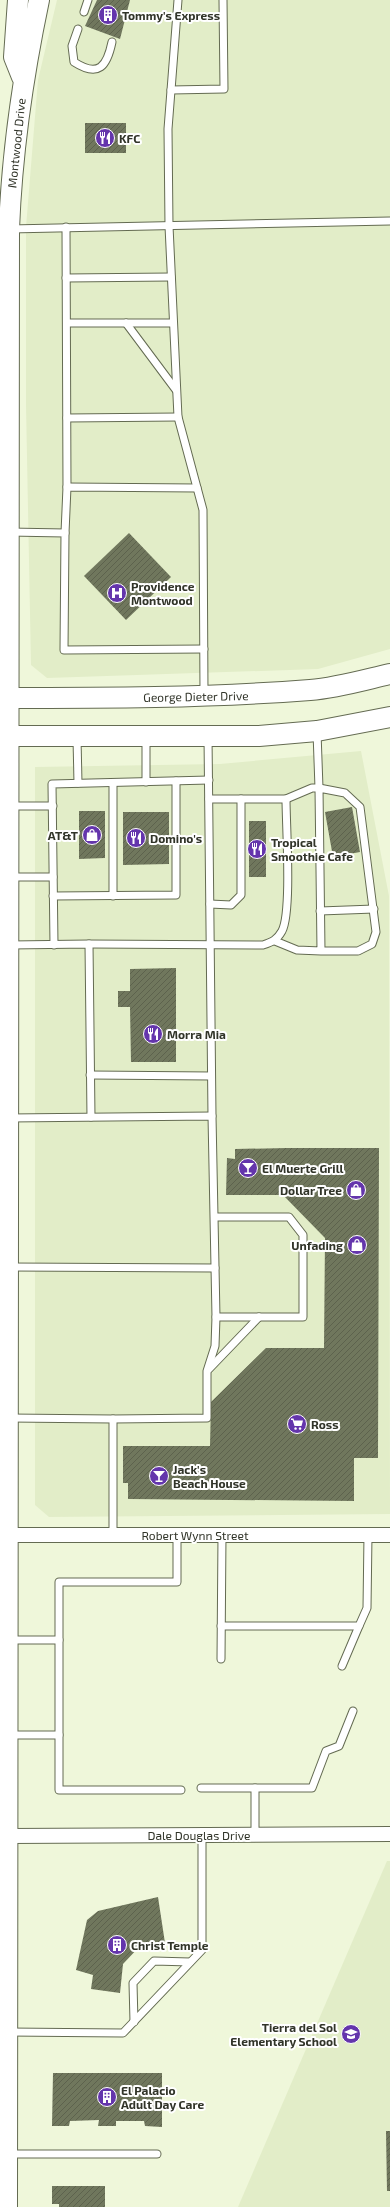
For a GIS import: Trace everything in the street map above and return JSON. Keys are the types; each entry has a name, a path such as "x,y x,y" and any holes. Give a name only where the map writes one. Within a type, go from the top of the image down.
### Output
{"main road":[{"path":"18,0 14,57 24,79"},
{"name":"Montwood Drive","path":"7,2207 5,2163 8,2032 9,1836 8,1640 4,1535 8,1418 8,1267 5,1108 9,806 4,736 9,532 5,229 14,143 39,0"},
{"name":"George Dieter Drive","path":"5,698 204,697 310,690 390,674"},
{"path":"4,736 258,736 317,731 390,717"}],"street":[{"name":"Robert Wynn Street","path":"4,1535 390,1535"},
{"name":"Dale Douglas Drive","path":"9,1836 390,1834"}],"lane":[{"path":"84,12 88,0"},
{"path":"178,0 168,129 169,226 178,417 203,510 204,697"},
{"path":"171,90 224,89 223,0"},
{"path":"78,29 72,46 74,62 87,70 98,69 108,60 112,42"},
{"path":"5,229 390,221"},
{"path":"66,228 67,487 64,650 204,649"},
{"path":"66,278 171,277"},
{"path":"67,323 173,323"},
{"path":"126,323 177,391"},
{"path":"67,418 178,417"},
{"path":"67,487 197,488"},
{"path":"9,532 65,533"},
{"path":"317,731 321,951"},
{"path":"77,736 78,784"},
{"path":"146,736 146,782"},
{"path":"8,1418 207,1418 207,1371 215,1346 216,1317 211,1076 208,736"},
{"path":"54,945 52,784 209,780"},
{"path":"53,896 176,896 176,781"},
{"path":"113,782 113,896"},
{"path":"209,799 286,799 312,788 319,788 345,793 360,807 374,909 376,932 372,944 358,950 321,951 297,950 275,941"},
{"path":"210,904 231,905 241,895 241,799"},
{"path":"8,945 263,945 275,941 283,930 287,908 286,799"},
{"path":"9,806 53,806"},
{"path":"8,877 53,877"},
{"path":"320,911 374,909"},
{"path":"89,944 91,1117"},
{"path":"90,1076 211,1076"},
{"path":"5,1108 91,1117 212,1116"},
{"path":"214,1217 289,1217 303,1235 303,1316 216,1317"},
{"path":"8,1267 215,1268"},
{"path":"207,1371 259,1317"},
{"path":"113,1419 113,1535"},
{"path":"177,1535 177,1582 59,1582 59,1790 182,1790"},
{"path":"221,1659 222,1535"},
{"path":"342,1666 367,1608 368,1535"},
{"path":"221,1626 359,1626"},
{"path":"8,1640 59,1640"},
{"path":"201,1788 312,1788 326,1751 339,1746 353,1711"},
{"path":"8,1735 59,1735"},
{"path":"255,1788 255,1835"},
{"path":"8,2032 123,2033 134,2022 202,1950 202,1835"},
{"path":"134,2022 133,1983 154,1961 190,1962"},
{"path":"5,2163 157,2154"}],"shaded area":[{"path":"57,0 390,0 390,649 318,669 47,678 31,665 26,405 26,227 38,80"},
{"path":"361,751 389,896 390,1514 49,1517 35,1505 35,767 220,764"},
{"name":"Tierra del Sol Elementary School","path":"387,1861 390,1861 390,2207 238,2207"}],"building":[{"name":"Tommy's Express","path":"97,0 130,0 120,39 85,26"},
{"name":"KFC","path":"85,123 126,123 126,153 85,153"},
{"path":"129,533 171,577 126,620 84,576"},
{"path":"352,807 360,852 333,857 325,812"},
{"name":"AT&T","path":"79,811 105,811 105,858 79,859"},
{"path":"123,812 169,812 169,864 123,865"},
{"name":"Tropical Smoothie Cafe","path":"249,821 266,821 266,877 249,877"},
{"name":"Morra Mia","path":"176,968 176,1062 131,1062 130,1007 118,1007 118,991 130,991 130,969"},
{"path":"379,1148 378,1458 354,1458 354,1501 128,1499 128,1483 123,1483 123,1446 210,1446 211,1402 266,1348 324,1348 325,1238 283,1195 226,1195 227,1158 235,1159 235,1149"},
{"name":"Christ Temple","path":"158,1897 165,1943 140,1946 123,1964 120,1993 91,1989 93,1975 76,1970 87,1920 98,1911"},
{"name":"El Palacio Adult Day Care","path":"53,2073 162,2073 162,2127 145,2126 144,2121 116,2121 116,2126 98,2126 99,2120 70,2121 69,2126 52,2126"},
{"path":"386,2131 390,2131 390,2191 387,2191"},
{"path":"52,2186 105,2186 105,2207 59,2207 59,2204 52,2204"}],"place":[{"name":"Tommy's Express","path":"108,15"},
{"name":"KFC","path":"105,138"},
{"name":"Providence Montwood","path":"117,593"},
{"name":"AT&T","path":"92,835"},
{"name":"Domino's","path":"136,838"},
{"name":"Tropical Smoothie Cafe","path":"257,849"},
{"name":"Morra Mia","path":"153,1034"},
{"name":"El Muerte Grill","path":"248,1168"},
{"name":"Dollar Tree","path":"356,1190"},
{"name":"Unfading","path":"357,1245"},
{"name":"Ross","path":"297,1424"},
{"name":"Jack's Beach House","path":"159,1476"},
{"name":"Christ Temple","path":"117,1945"},
{"name":"Tierra del Sol Elementary School","path":"351,2034"},
{"name":"El Palacio Adult Day Care","path":"107,2097"}]}
